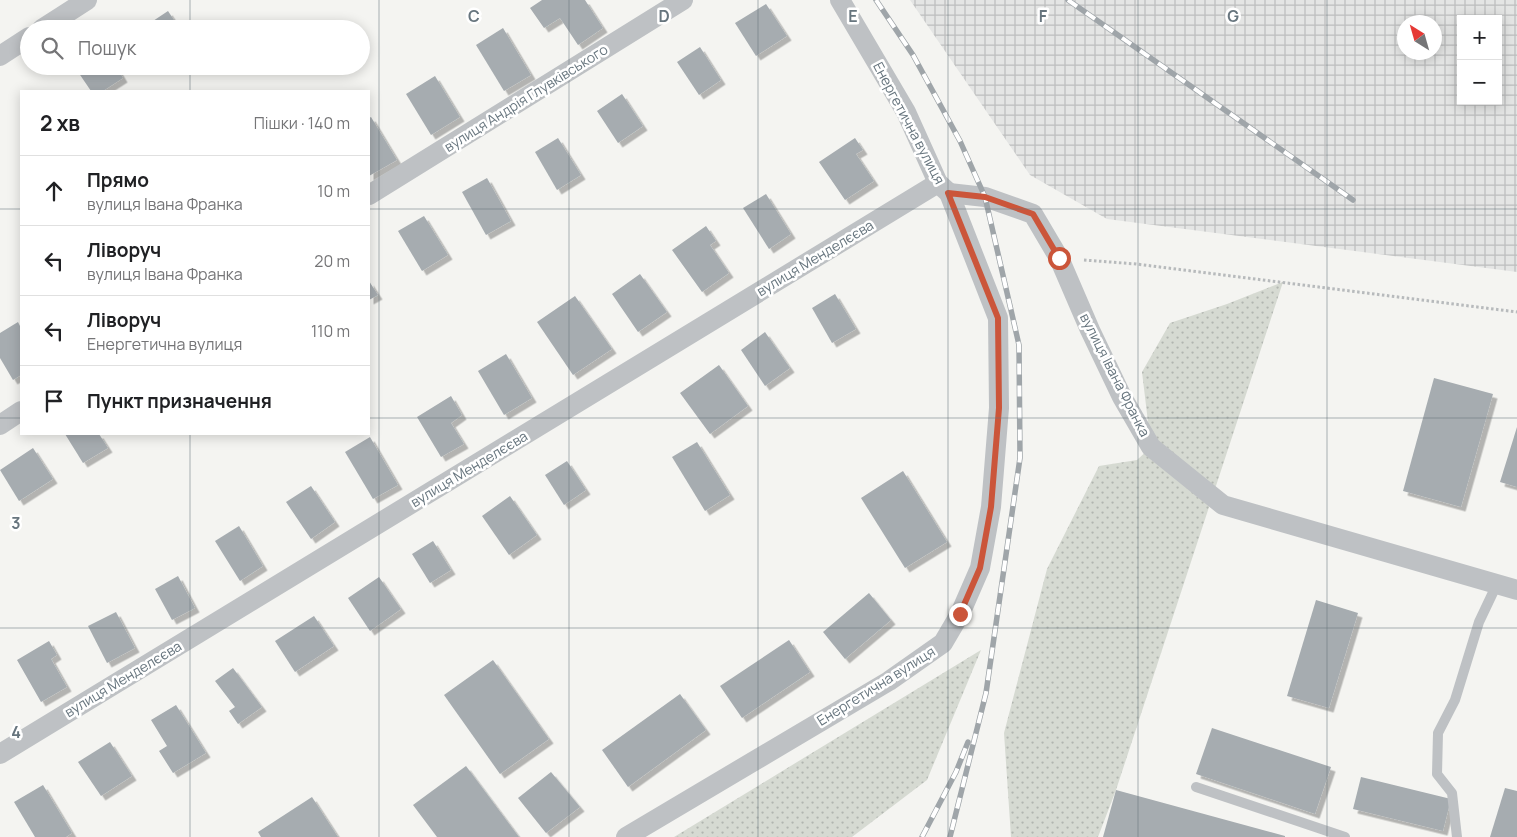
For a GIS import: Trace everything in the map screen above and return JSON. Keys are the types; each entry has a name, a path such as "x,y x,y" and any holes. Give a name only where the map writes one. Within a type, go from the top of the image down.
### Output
{"street":[{"path":"56,20 87,0"},
{"name":"вулиця Андрія Глувківського","path":"370,194 683,0"},
{"name":"Енергетична вулиця","path":"626,837 889,681 943,643 960,614 980,568 991,507 999,408 998,318 943,188 906,112 840,0"},
{"path":"0,56 20,43"},
{"name":"вулиця Івана Франка","path":"943,188 985,197 1033,214 1059,258 1122,397 1151,447 1223,505 1517,590"},
{"name":"вулиця Менделєєва","path":"0,754 943,188"},
{"path":"0,424 20,412"}],"lane":[{"path":"1457,837 1452,793 1437,774 1438,733 1455,700 1480,622 1497,584"},
{"path":"1196,787 1345,837"}],"path":[{"path":"1059,258 1136,264 1517,312"}],"shaded area":[{"path":"910,0 1517,0 1517,272 1107,219 1030,175"},
{"path":"1283,282 1116,790 1098,837 1011,837 1004,733 1047,569 1099,466 1137,460 1151,447 1142,372 1170,323 1227,304"},
{"path":"981,650 927,780 852,837 674,837"}],"building":[{"path":"542,0 585,0 603,28 578,45 560,18 544,28 530,8"},
{"path":"766,4 787,36 756,56 735,23"},
{"path":"168,11 174,20 154,20"},
{"path":"503,28 531,75 504,91 476,45"},
{"path":"700,47 721,80 699,95 677,62"},
{"path":"80,75 121,75 123,78 105,90 90,90"},
{"path":"435,76 460,117 431,135 406,94"},
{"path":"622,94 643,126 618,143 597,111"},
{"path":"370,118 397,160 370,175"},
{"path":"558,138 581,175 557,190 535,152"},
{"path":"855,138 863,150 856,154 874,181 845,200 819,162"},
{"path":"487,178 511,221 486,235 462,192"},
{"path":"766,194 791,234 769,249 743,208"},
{"path":"424,216 448,255 422,271 398,231"},
{"path":"706,226 716,241 710,245 729,273 702,292 672,250"},
{"path":"640,274 667,312 638,332 612,294"},
{"path":"370,283 378,295 370,299"},
{"path":"835,294 856,329 832,343 812,308"},
{"path":"575,296 612,349 573,375 537,322"},
{"path":"18,322 20,326 20,376 13,380 0,358 0,333"},
{"path":"765,332 790,368 765,386 741,350"},
{"path":"506,354 532,398 504,415 478,371"},
{"path":"719,365 748,406 710,434 680,393"},
{"path":"1434,378 1493,394 1461,507 1403,491"},
{"path":"451,396 462,415 451,423 464,444 441,457 417,417"},
{"path":"1517,427 1517,487 1500,482"},
{"path":"66,435 100,435 108,448 83,463"},
{"path":"370,437 398,485 373,499 345,452"},
{"path":"697,442 730,495 705,511 672,457"},
{"path":"33,448 53,479 19,501 0,470"},
{"path":"567,461 586,490 564,505 545,475"},
{"path":"903,471 947,542 905,568 861,498"},
{"path":"311,486 335,522 311,539 286,502"},
{"path":"510,496 537,535 509,555 482,516"},
{"path":"239,526 263,566 240,581 215,541"},
{"path":"433,541 451,570 430,583 412,554"},
{"path":"178,576 195,608 172,620 155,589"},
{"path":"379,577 401,609 370,631 348,598"},
{"path":"869,593 891,620 845,659 823,632"},
{"path":"1316,600 1358,613 1329,708 1287,696"},
{"path":"116,612 135,648 107,663 88,626"},
{"path":"314,616 334,646 295,672 275,641"},
{"path":"789,640 810,672 742,718 720,686"},
{"path":"49,641 57,655 51,659 67,687 41,702 17,660"},
{"path":"493,660 549,739 500,774 444,695"},
{"path":"233,668 262,707 238,724 229,711 235,707 215,681"},
{"path":"680,694 706,730 628,787 602,750"},
{"path":"176,705 206,753 173,773 159,751 167,746 151,720"},
{"path":"1212,728 1331,767 1315,814 1196,774"},
{"path":"110,742 132,776 101,796 78,762"},
{"path":"466,766 519,837 437,837 413,805"},
{"path":"551,772 580,807 546,833 518,798"},
{"path":"1361,777 1451,799 1443,831 1353,809"},
{"path":"43,785 72,833 66,837 35,837 14,802"},
{"path":"1505,788 1517,791 1517,837 1490,837"},
{"path":"1116,790 1285,836 1285,837 1103,837"},
{"path":"312,797 338,837 261,837 258,832"}],"railway":[{"path":"876,0 913,55 960,141 985,197 1019,345 1020,458 986,693 950,837"},
{"path":"1068,0 1353,200"},
{"path":"922,837 956,772 968,742"}],"route":[{"path":"960,614 980,568 991,507 999,408 998,318 948,193 985,197 1033,214 1059,258"}]}
